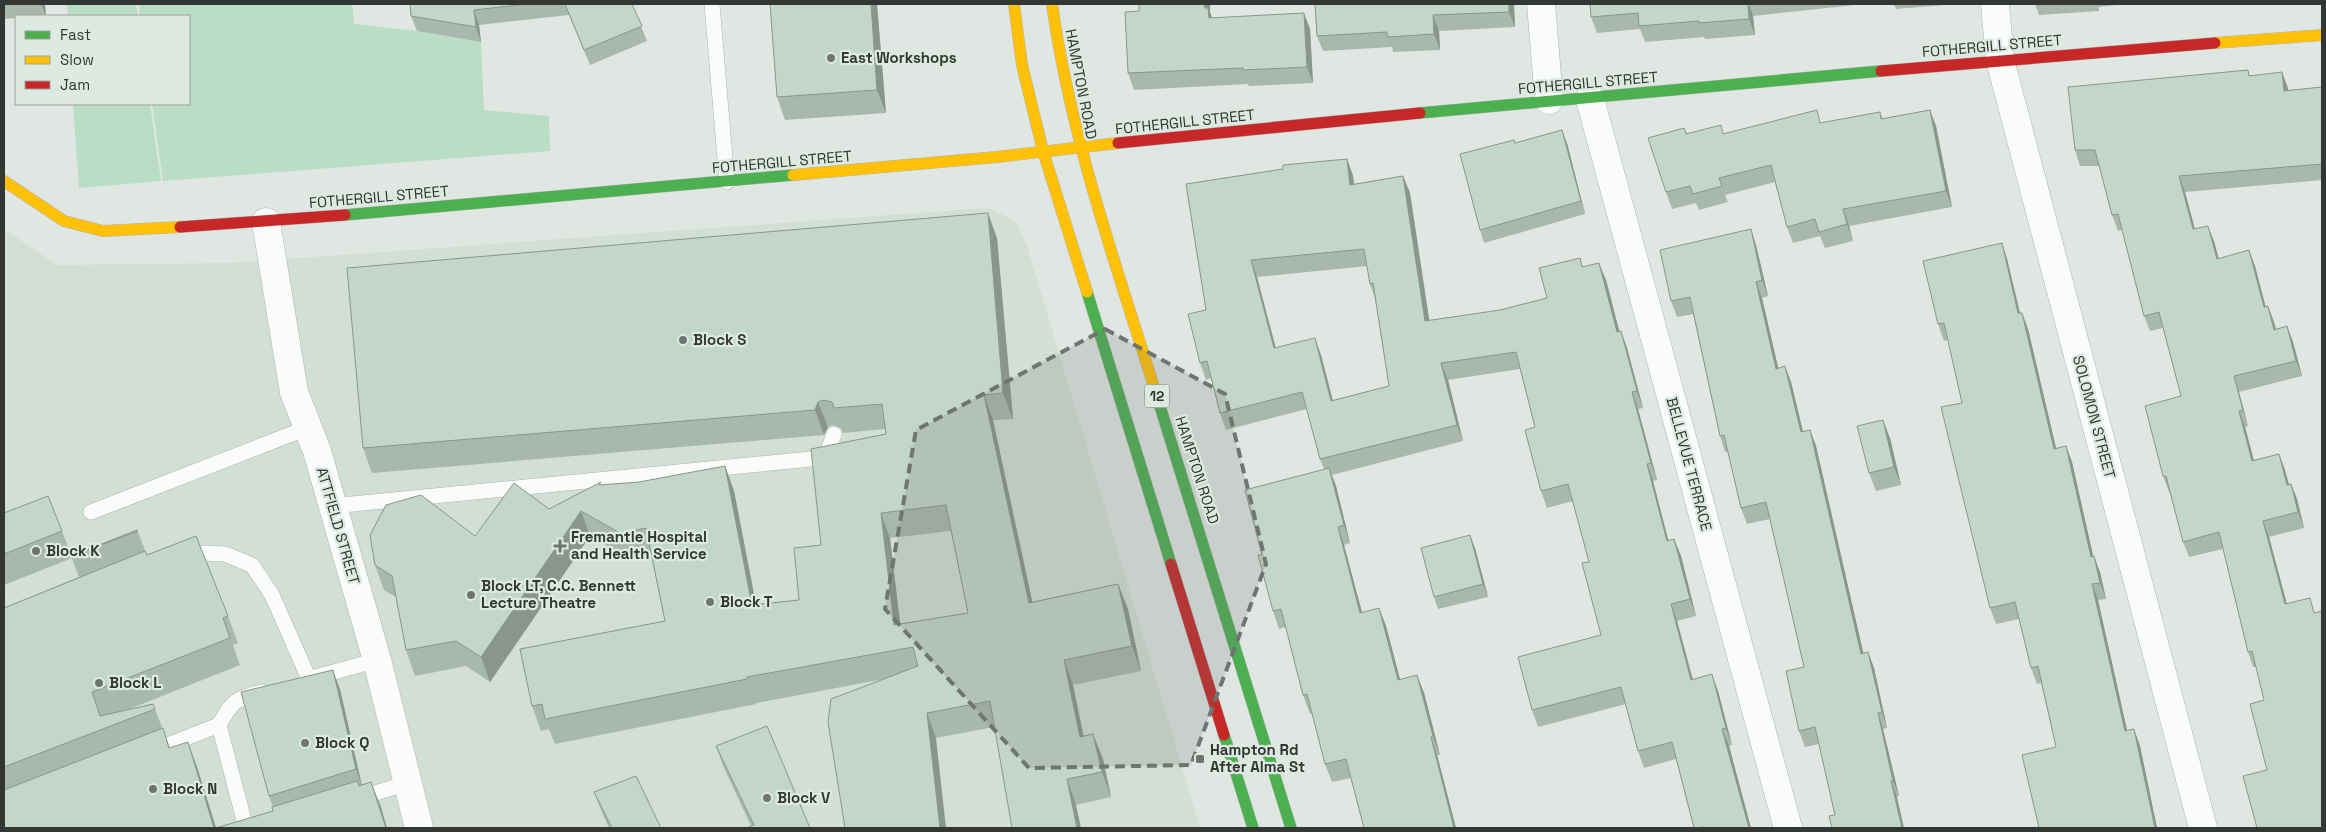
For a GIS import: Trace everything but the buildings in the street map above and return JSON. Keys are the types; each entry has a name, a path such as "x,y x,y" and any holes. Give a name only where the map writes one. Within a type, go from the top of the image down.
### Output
{"street":[{"name":"12","path":"1014,4 1022,65 1043,151 1252,828"},
{"name":"HAMPTON ROAD","path":"1052,4 1058,57 1079,147 1203,540 1290,828"},
{"path":"1541,4 1550,100"},
{"name":"SOLOMON STREET","path":"1995,4 2000,60 2203,828"},
{"name":"FOTHERGILL STREET","path":"4,181 64,221 103,231 266,222 727,182 1550,100 1590,99 2000,60 2322,35"},
{"name":"BELLEVUE TERRACE","path":"1590,99 1788,828"},
{"name":"ATTFIELD STREET","path":"266,222 294,392 317,451 377,660 419,828"}],"lane":[{"path":"712,4 727,182"},
{"path":"91,512 307,428"},
{"path":"332,506 811,459 828,451 834,434"},
{"path":"169,563 203,552 225,554 252,565 272,595 310,679"},
{"path":"291,684 377,660"},
{"path":"246,828 219,726 230,704 244,697 272,689"},
{"path":"137,757 219,726"},
{"path":"344,803 408,783"}],"highlighted area":[{"path":"1105,329 1225,394 1266,564 1191,765 1029,768 885,609 916,430"}],"shaded area":[{"name":"Fremantle Hospital and Health Service","path":"987,208 1016,221 1027,246 1200,828 4,828 4,229 57,265 230,263"}],"green space":[{"path":"67,4 136,4 138,15 68,15"},
{"path":"139,4 352,4 354,24 417,31 481,42 484,110 549,116 550,151 163,181 152,105 190,105 190,15 140,15"},
{"path":"73,105 150,105 161,181 79,188"}],"traffic: fast":[{"path":"1420,113 1881,71"},
{"path":"345,215 793,175"},
{"path":"1087,292 1171,564"},
{"path":"1154,387 1291,828"},
{"path":"1224,735 1253,828"}],"traffic: slow":[{"path":"1014,4 1022,65 1043,151 1087,292"},
{"path":"1052,4 1060,54 1082,150 1109,245 1154,387"},
{"path":"2215,43 2322,35"},
{"path":"793,175 997,157 1118,143"},
{"path":"4,181 64,221 103,231 180,227"}],"traffic: jam":[{"path":"1881,71 2215,43"},
{"path":"1118,143 1420,113"},
{"path":"180,227 345,215"},
{"path":"1171,564 1224,735"}],"place":[{"name":"East Workshops","path":"831,58"},
{"name":"Block S","path":"683,340"},
{"name":"Fremantle Hospital and Health Service","path":"560,546"},
{"name":"Block K","path":"36,551"},
{"name":"Block LT, C.C. Bennett Lecture Theatre","path":"471,595"},
{"name":"Block T","path":"710,602"},
{"name":"Block L","path":"99,683"},
{"name":"Block Q","path":"305,743"},
{"name":"Hampton Rd After Alma St","path":"1200,759"},
{"name":"Block N","path":"153,789"},
{"name":"Block V","path":"767,798"}]}
